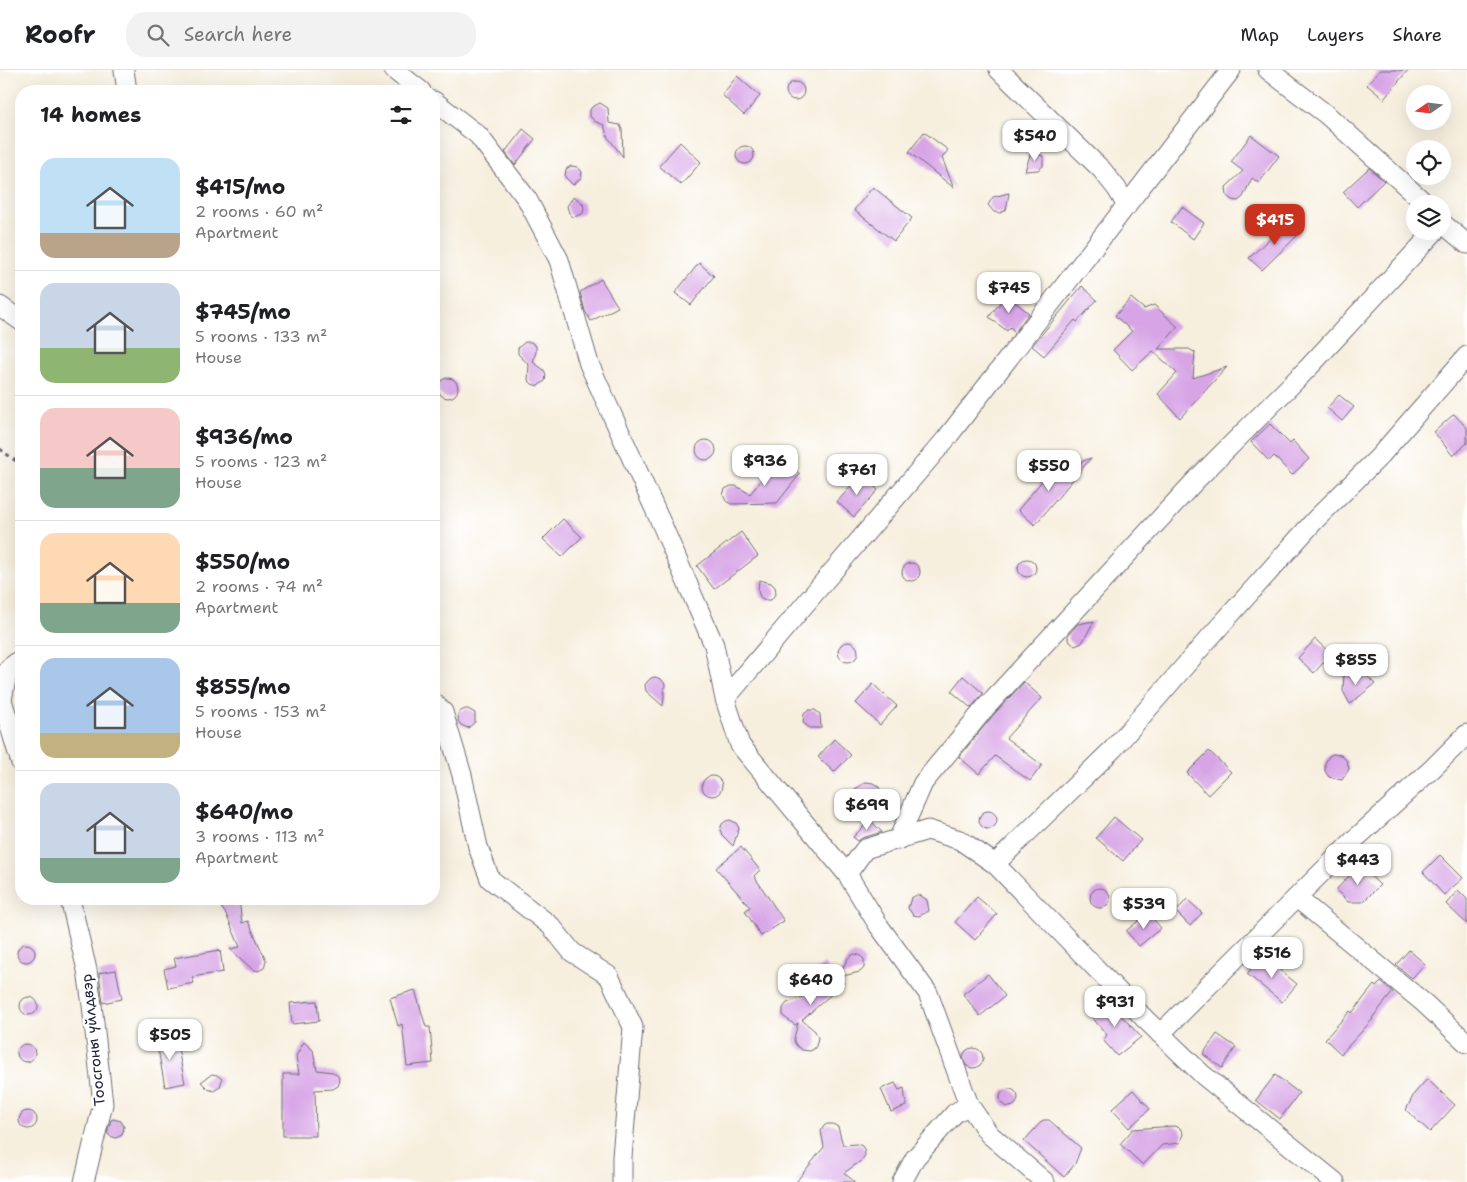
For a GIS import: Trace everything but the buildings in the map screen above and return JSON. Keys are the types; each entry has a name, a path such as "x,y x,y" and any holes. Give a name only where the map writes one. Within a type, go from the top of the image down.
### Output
{"street":[{"path":"124,70 126,85"},
{"path":"394,70 413,85"},
{"path":"999,70 1102,170 1127,206"},
{"path":"725,699 946,439 1231,70"},
{"path":"1268,70 1327,115 1416,195"},
{"path":"440,106 478,135 526,199 558,260 589,364 714,645 725,699 740,745 847,874 880,926 928,993 969,1105 989,1134 1045,1182"},
{"path":"1451,231 1467,244"},
{"path":"898,840 923,783 986,707 1196,480 1309,367 1427,240"},
{"path":"0,306 15,317"},
{"path":"995,864 1113,749 1316,519 1379,457 1467,356"},
{"path":"15,664 8,669 2,700 15,742"},
{"path":"440,709 443,712 462,775 478,847 490,879 551,926 572,952 609,976 633,1027 622,1157 622,1182"},
{"path":"1160,1034 1354,840 1433,768 1467,734"},
{"path":"847,874 865,849 928,830 960,840 995,864 1160,1034 1203,1075 1335,1182"},
{"path":"1297,898 1424,1003 1467,1043"},
{"name":"Тоосгоны үйлдвэр","path":"71,905 92,1005 103,1104 84,1182"},
{"path":"902,1182 915,1158 955,1113 969,1105"}],"path":[{"path":"0,449 15,460"}]}
